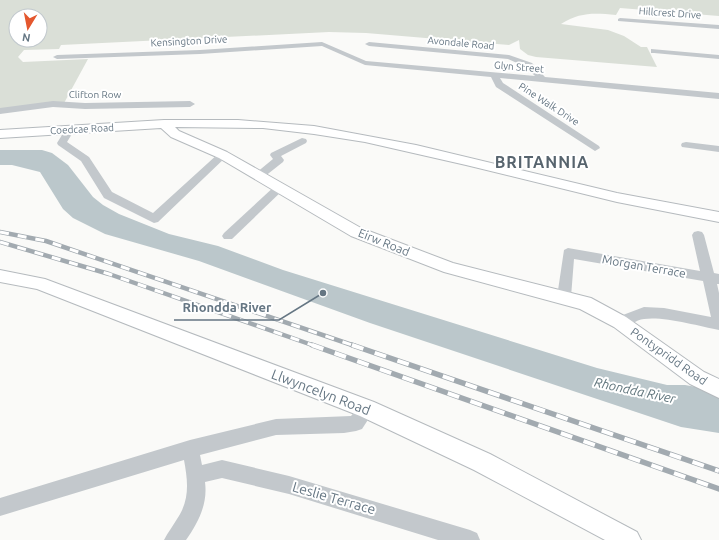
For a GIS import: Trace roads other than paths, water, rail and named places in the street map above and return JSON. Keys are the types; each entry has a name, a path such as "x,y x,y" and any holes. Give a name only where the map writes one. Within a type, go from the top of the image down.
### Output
{"main road":[{"name":"Coedcae Road","path":"0,134 164,124 267,125 354,136 408,147 664,208 719,217"},
{"name":"Eirw Road","path":"164,124 175,134 223,155 260,175 356,232 450,268 585,303 620,322"},
{"name":"Llwyncelyn Road","path":"0,276 39,283 367,409 482,462 629,540"},
{"name":"Pontypridd Road","path":"620,322 697,378 719,389"}],"street":[{"name":"Hillcrest Drive","path":"620,20 719,27"},
{"name":"Kensington Drive","path":"58,56 200,52 322,44"},
{"name":"Glyn Street","path":"322,44 330,46 356,60 365,63 719,96"},
{"name":"Avondale Road","path":"369,44 510,57 529,65 543,80"},
{"path":"654,51 719,57"},
{"name":"Pine Walk Drive","path":"494,75 499,85 595,148"},
{"name":"Clifton Row","path":"0,112 53,104 85,106 190,104"},
{"path":"70,129 62,143 85,159 108,195 154,219 223,155"},
{"path":"260,175 279,160 275,155 302,141"},
{"path":"686,146 719,150"},
{"path":"228,236 280,187"},
{"path":"698,235 713,278 719,320"},
{"name":"Morgan Terrace","path":"564,297 568,253 713,278"},
{"path":"620,322 644,313 664,314 719,324"},
{"path":"0,507 190,449 276,427 344,425 356,423 367,409"},
{"path":"174,540 189,520 198,500 196,476 190,449"},
{"name":"Leslie Terrace","path":"196,476 222,469 289,485 470,540"}],"water":[{"path":"0,150 42,150 52,153 68,165 93,197 103,205 119,214 169,234 218,246 283,270 597,368 667,385 685,385 719,391 719,433 681,427 370,323 199,261 105,234 73,218 63,209 40,172 12,165 0,165"}],"railway":[{"path":"0,232 46,241 355,346"},
{"path":"0,242 109,274 315,346"},
{"path":"312,345 719,489"},
{"path":"352,345 719,471"}],"place":[{"name":"Rhondda River","path":"323,293"}],"district":[{"name":"BRITANNIA","path":"542,162"}]}
